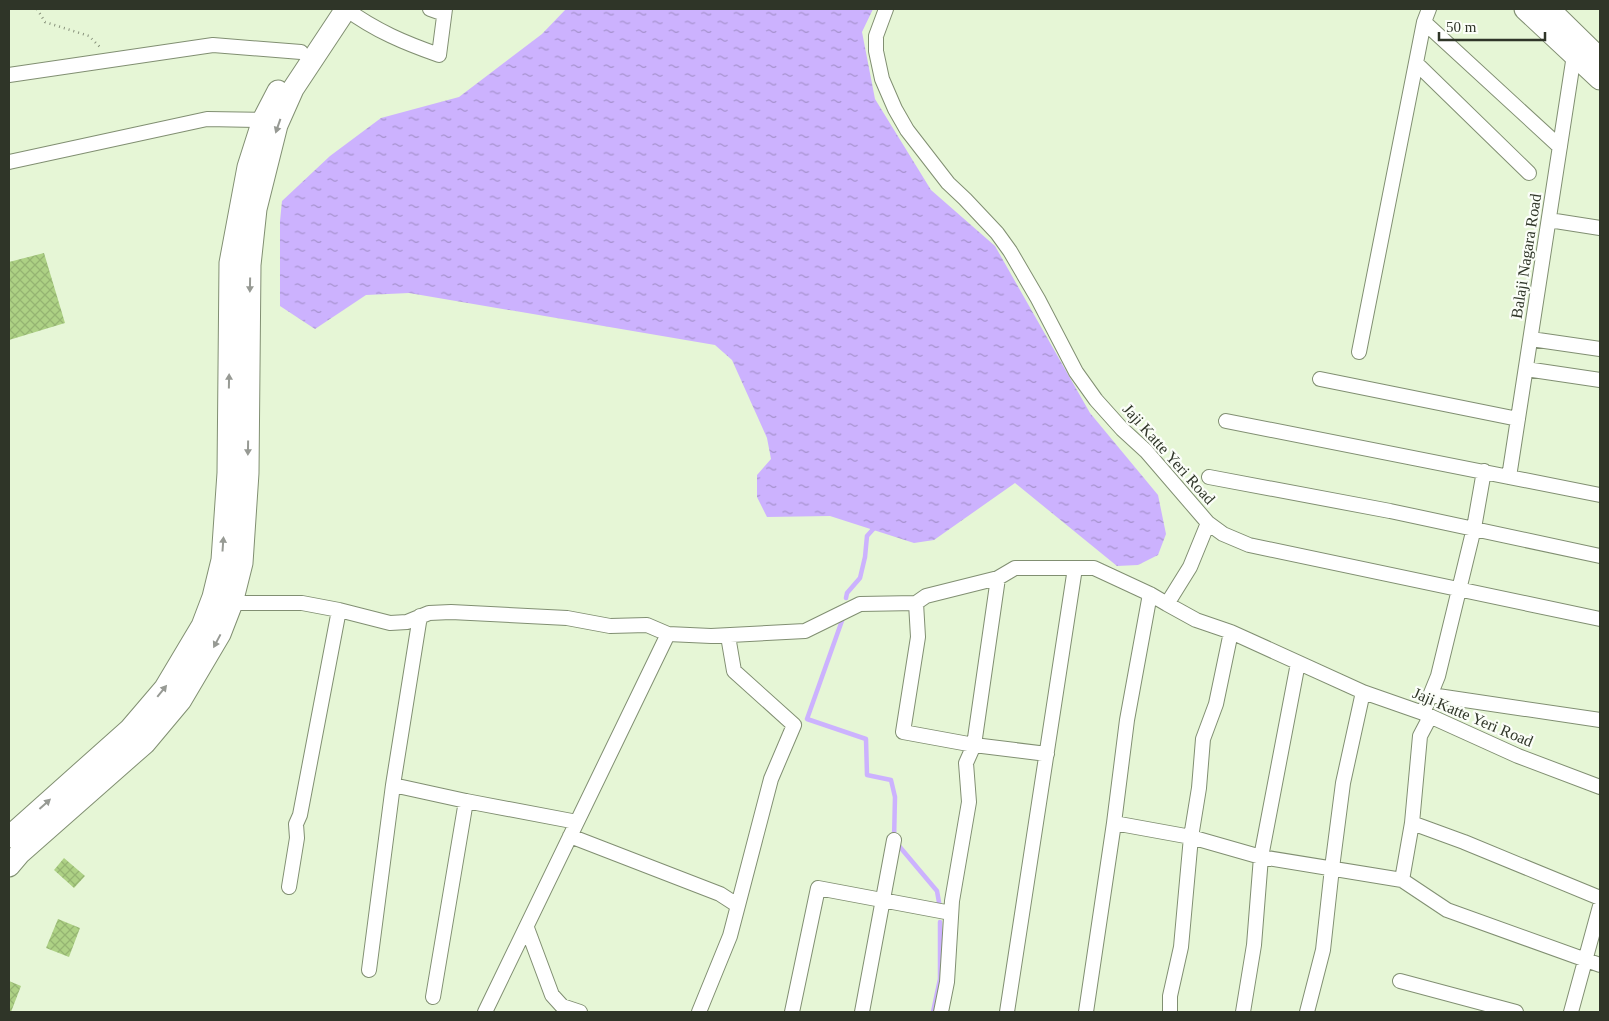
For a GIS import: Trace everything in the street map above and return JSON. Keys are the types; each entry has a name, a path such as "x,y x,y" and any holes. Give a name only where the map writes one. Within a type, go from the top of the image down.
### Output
{"highway":[{"path":"9,866 144,743 175,707 199,672 220,634 223,600 222,560 228,473 230,263 248,167 263,120 301,52 333,9"},
{"path":"9,836 130,729 159,695 182,662 202,626 223,600 242,563 248,473 250,265 256,209 277,125 293,89 346,9"},
{"path":"1525,9 1578,49 1600,59"},
{"path":"1554,11 1600,79"}],"street":[{"path":"346,9 367,24 399,41 439,55 444,12 430,9"},
{"name":"Jaji Katte Yeri Road","path":"886,9 876,36 876,51 882,78 895,110 907,130 948,183 997,233 1010,251 1076,372 1096,400 1146,450 1208,523 1190,566 1167,604 1196,620 1231,632 1363,692 1426,715 1518,756 1600,787"},
{"path":"1359,352 1427,15"},
{"path":"1427,15 1560,147"},
{"path":"9,75 213,44 301,52"},
{"name":"Balaji Nagara Road","path":"1510,476 1560,147 1578,49"},
{"path":"1416,63 1529,173"},
{"path":"9,162 207,119 263,120"},
{"path":"1549,220 1600,228"},
{"path":"1530,339 1600,349"},
{"path":"1526,369 1600,380"},
{"path":"1320,379 1518,419"},
{"path":"1226,420 1600,494"},
{"path":"1402,880 1412,823 1420,736 1438,676 1474,528 1484,471"},
{"name":"Jaji Katte Yeri Road","path":"1210,477 1474,528 1600,556"},
{"path":"1208,523 1222,534 1249,545 1600,619"},
{"path":"223,600 302,603 390,623 407,622 429,613 451,612 567,618 610,626 646,625 668,634 728,636 804,631 860,604 916,603 926,596 998,578 1016,568 1094,568 1167,604"},
{"path":"1007,1012 1074,568"},
{"path":"941,1012 947,982 952,901 970,802 966,763 974,745 998,578"},
{"path":"1086,1012 1114,823 1126,720 1150,594"},
{"path":"916,603 918,637 903,732 974,745 1047,754"},
{"path":"290,887 297,838 296,824 300,815 339,610"},
{"path":"368,970 393,785 420,616"},
{"path":"1170,1012 1170,996 1181,947 1191,837 1204,739 1216,704 1231,632"},
{"path":"485,1012 668,634"},
{"path":"699,1012 730,936 771,778 794,725 734,671 728,636"},
{"path":"1243,1012 1254,945 1261,857 1298,663"},
{"path":"1307,1012 1323,950 1343,783 1363,692"},
{"path":"1431,695 1600,720"},
{"path":"393,785 577,822"},
{"path":"433,997 466,801"},
{"path":"1114,823 1191,837 1261,857 1402,880 1447,910 1600,965"},
{"path":"1412,823 1464,842 1600,898"},
{"path":"570,836 720,894 737,906"},
{"path":"862,1012 894,840"},
{"path":"792,1012 818,888 951,913"},
{"path":"1572,1012 1600,906"},
{"path":"527,928 552,995 562,1006 580,1012"},
{"path":"1400,981 1516,1012"}],"path":[{"path":"37,9 45,22 89,36 114,60"}],"water":[{"path":"566,9 873,9 862,32 875,99 931,190 995,246 1090,413 1158,495 1166,534 1158,555 1138,565 1117,566 1015,483 934,540 914,543 830,516 767,517 757,497 757,475 771,459 767,438 732,360 715,345 409,293 366,295 315,329 280,306 280,221 282,201 330,156 381,118 459,97 542,34"}],"building":[{"path":"44,253 65,323 9,340 9,262"},
{"path":"64,858 85,876 74,888 54,870"},
{"path":"58,919 80,928 69,957 46,948"},
{"path":"9,981 21,986 11,1012 9,1012"}],"waterway":[{"path":"846,598 847,593 860,578 867,536 876,526"},
{"path":"844,615 807,719 866,739 867,775 891,780 895,797 894,840 937,891 940,908"},
{"path":"933,1012 940,979 940,922"}]}
